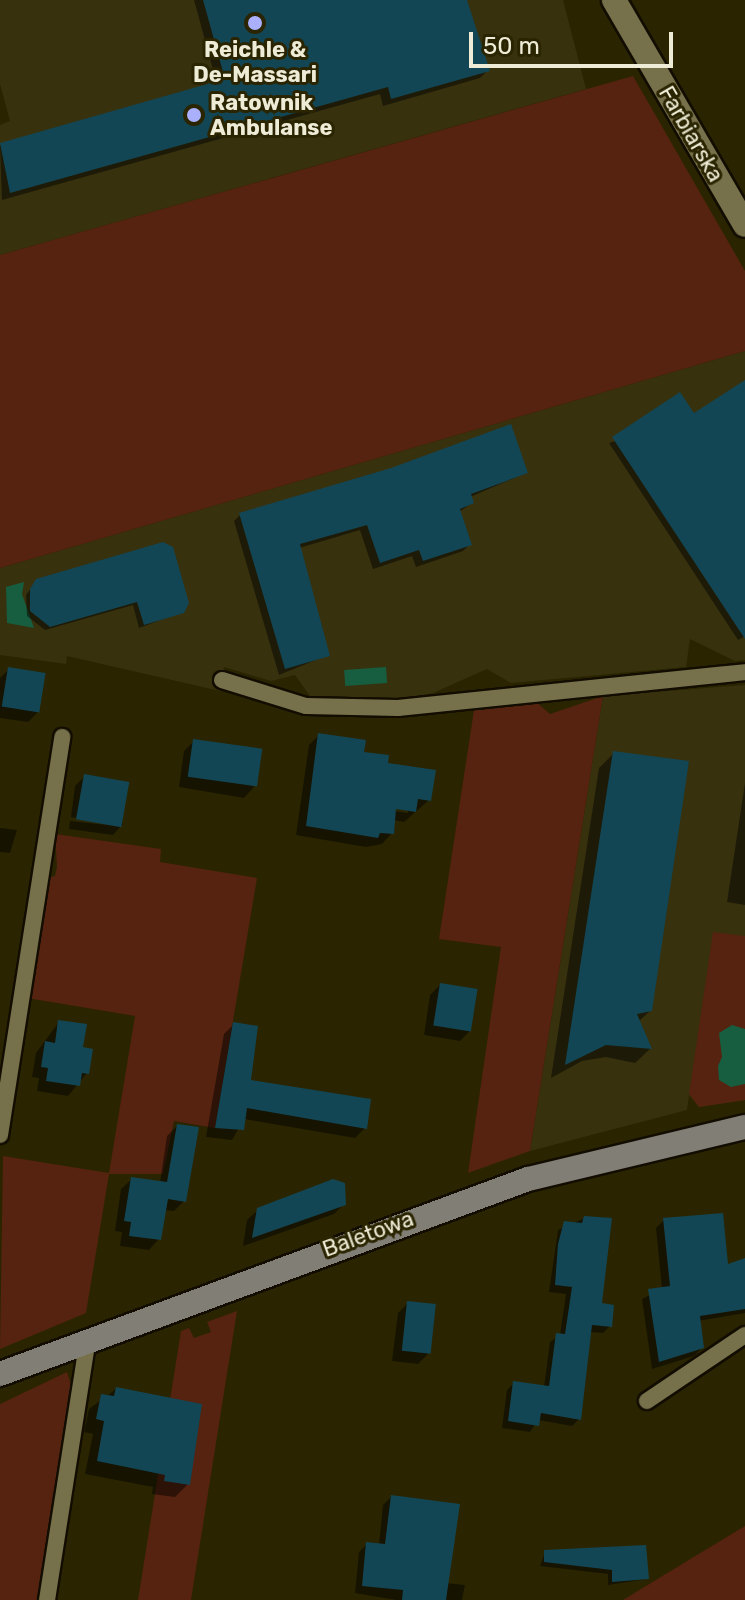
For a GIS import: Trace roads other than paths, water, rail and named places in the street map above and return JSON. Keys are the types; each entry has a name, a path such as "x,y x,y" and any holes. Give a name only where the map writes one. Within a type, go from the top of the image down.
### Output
{"street":[{"name":"Farbiarska","path":"614,0 745,225"},
{"name":"Baletowa","path":"0,1374 88,1338 528,1179 745,1127"}],"lane":[{"path":"222,680 306,706 398,708 745,672"},
{"path":"0,1135 62,737"},
{"path":"647,1401 745,1335"},
{"path":"47,1600 88,1338"}],"place":[{"name":"Reichle & De-Massari","path":"255,23"},
{"name":"Ratownik Ambulanse","path":"194,115"}]}
